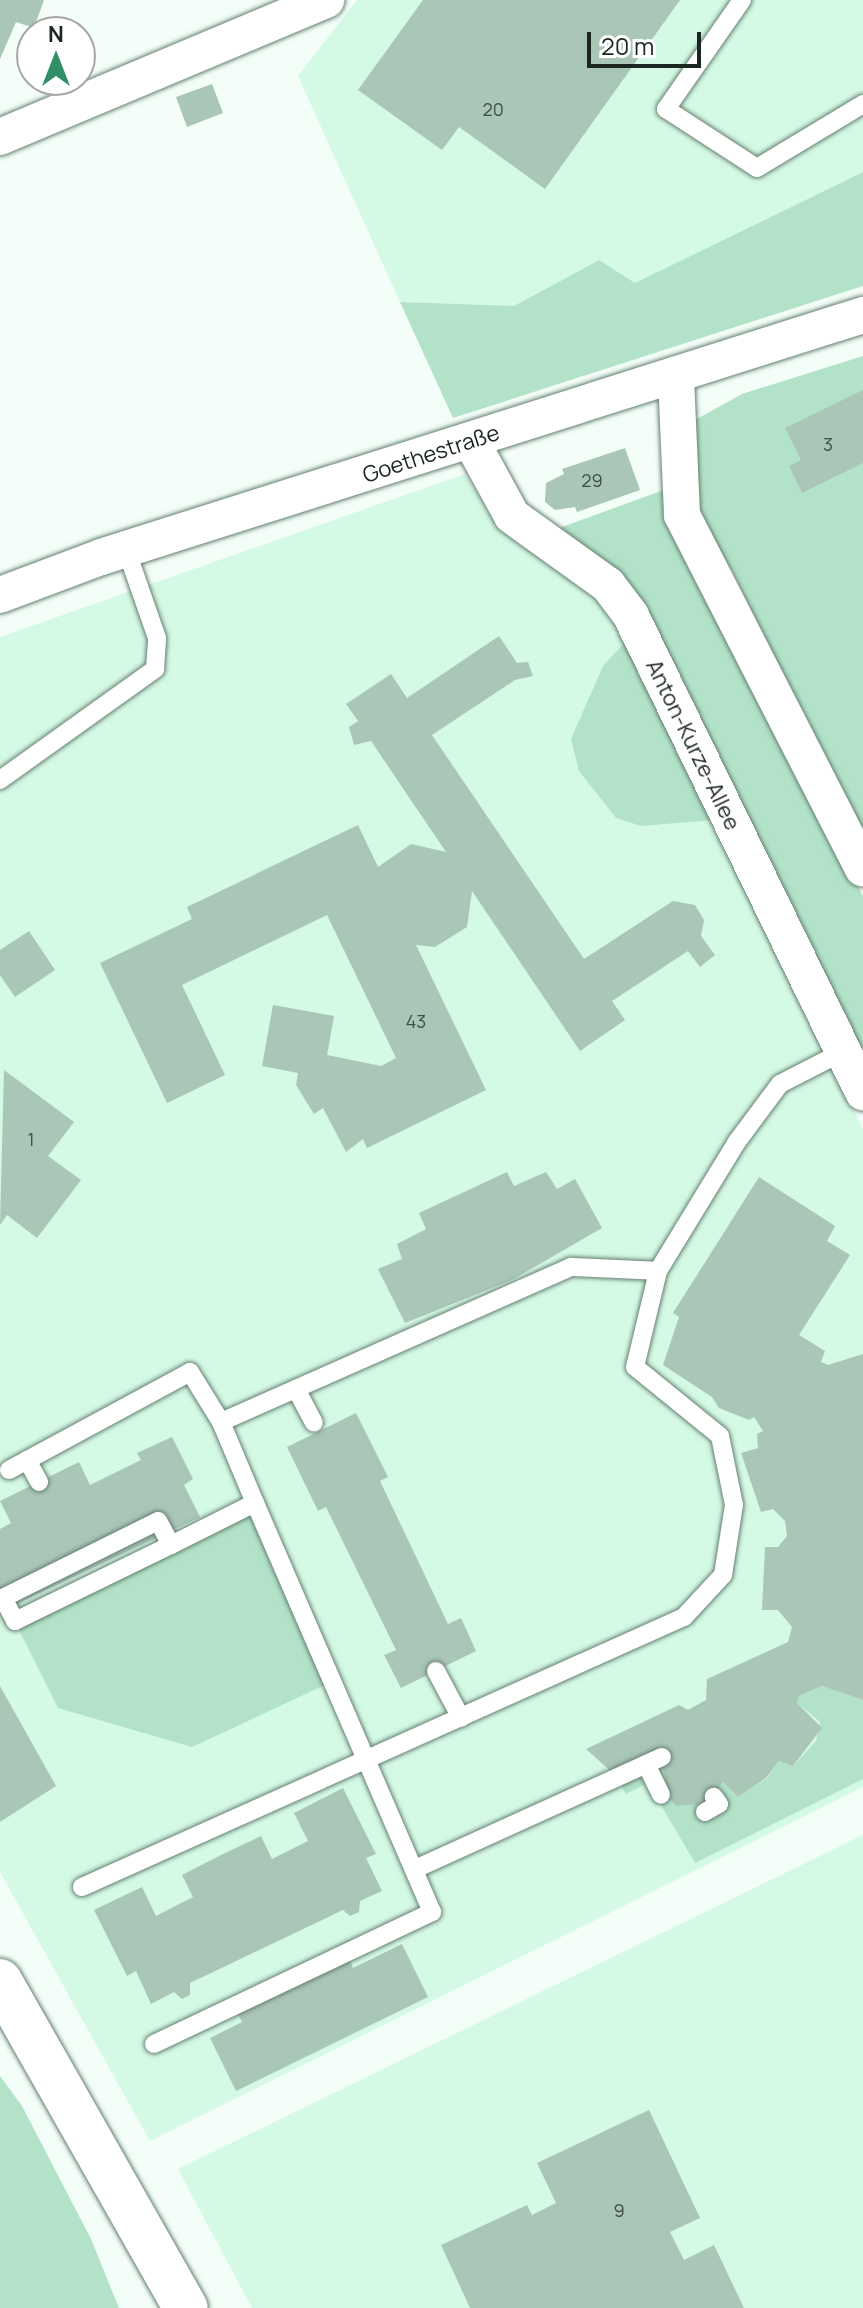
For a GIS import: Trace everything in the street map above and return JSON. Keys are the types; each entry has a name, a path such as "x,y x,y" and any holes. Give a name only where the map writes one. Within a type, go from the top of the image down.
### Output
{"street":[{"path":"0,137 326,0"},
{"name":"Goethestraße","path":"0,595 126,549 676,377 863,315"},
{"path":"676,377 682,515 863,868"},
{"name":"Anton-Kurze-Allee","path":"471,441 512,516 608,585 631,616 863,1092"},
{"path":"0,1981 186,2308"}],"lane":[{"path":"742,0 666,109 757,168 863,104"},
{"path":"0,780 155,669 157,638 126,549"},
{"path":"82,1887 684,1617 723,1575 734,1505 720,1436 635,1367 658,1271 767,1099 795,1073 842,1052"},
{"path":"221,1422 571,1267 658,1271"},
{"path":"9,1470 190,1372 221,1422 432,1912 154,2044"},
{"path":"296,1389 314,1423"},
{"path":"27,1460 39,1482"},
{"path":"171,1545 158,1521 3,1598 15,1621 171,1545 255,1503"},
{"path":"436,1671 461,1718"},
{"path":"415,1869 654,1761 661,1795"}],"shaded area":[{"path":"357,0 863,0 863,172 635,283 598,260 514,306 400,302 298,76"},
{"path":"863,172 863,286 453,418 400,302 514,306 599,260 635,283"},
{"path":"863,356 863,843 734,574 700,516 695,420 742,394"},
{"path":"465,474 496,523 519,545 587,580 605,603 863,1129 863,1787 150,2141 0,1872 0,637"},
{"path":"669,488 694,556 863,896 863,1074 652,651 543,534"},
{"path":"626,641 714,820 641,826 616,818 579,771 571,739 603,666"},
{"path":"254,1509 327,1684 192,1747 58,1708 17,1626"},
{"path":"822,1686 863,1700 863,1779 695,1863 648,1783 626,1794 615,1775 663,1766 669,1799 678,1806 704,1802 723,1782 738,1797 767,1778 779,1761 794,1765 816,1741 820,1722 797,1703 799,1696"},
{"path":"863,1835 863,2308 252,2308 178,2169"},
{"path":"0,2076 22,2106 91,2239 119,2308 0,2308"}],"building":[{"path":"0,0 44,0 38,16 16,16 0,59"},
{"path":"423,0 680,0 545,189 459,127 442,150 358,90"},
{"path":"212,84 223,113 187,127 176,97"},
{"path":"863,390 863,463 802,493 789,466 801,460 785,428"},
{"path":"625,448 640,490 577,512 575,507 555,510 545,502 546,483 564,474 562,469"},
{"path":"499,636 517,663 528,662 533,676 515,680 432,735 584,959 673,901 695,905 704,920 701,936 715,955 700,967 688,951 612,1001 625,1020 580,1051 472,891 467,927 435,947 416,945 486,1090 367,1148 363,1139 346,1152 323,1108 314,1114 296,1085 298,1073 262,1066 273,1005 334,1016 327,1055 381,1066 396,1058 327,915 182,985 225,1075 167,1103 100,963 192,919 187,907 358,825 378,867 411,844 446,852 371,741 354,745 349,727 358,721 346,704 391,674 407,698"},
{"path":"29,931 55,970 15,997 0,975 0,950"},
{"path":"4,1070 74,1122 48,1156 81,1180 37,1238 7,1215 0,1225"},
{"path":"507,1172 514,1186 546,1172 557,1189 575,1179 602,1228 512,1280 405,1323 378,1269 402,1259 397,1244 426,1229 419,1213"},
{"path":"759,1177 835,1226 827,1241 850,1255 799,1335 825,1351 821,1362 828,1365 863,1354 863,1700 822,1686 799,1696 797,1703 822,1728 793,1766 779,1761 766,1778 738,1797 723,1782 708,1803 677,1806 669,1799 663,1766 615,1775 586,1749 679,1705 688,1710 706,1700 707,1679 788,1642 792,1627 778,1610 762,1610 765,1547 778,1547 787,1536 785,1521 773,1509 761,1512 741,1453 758,1448 757,1434 763,1431 754,1417 749,1420 719,1408 712,1397 663,1365 679,1317 673,1313"},
{"path":"356,1413 388,1477 380,1481 448,1624 461,1618 476,1651 401,1688 384,1655 396,1650 326,1507 318,1511 287,1447"},
{"path":"172,1437 193,1479 184,1485 200,1517 0,1612 0,1529 11,1523 0,1501 79,1462 90,1485 141,1460 137,1453"},
{"path":"0,1686 56,1786 0,1822"},
{"path":"343,1788 376,1854 366,1858 382,1891 360,1901 359,1912 350,1916 343,1910 190,1983 190,1995 182,1999 174,1992 151,2004 136,1971 127,1976 94,1910 142,1887 156,1916 193,1897 182,1875 221,1855 261,1836 272,1859 308,1841 294,1813"},
{"path":"402,1944 428,1997 236,2091 210,2038 242,2022 238,2014 350,1960 353,1968"},
{"path":"649,2110 700,2218 670,2232 684,2260 714,2245 744,2308 470,2308 441,2245 527,2205 532,2215 556,2203 537,2163"}]}
